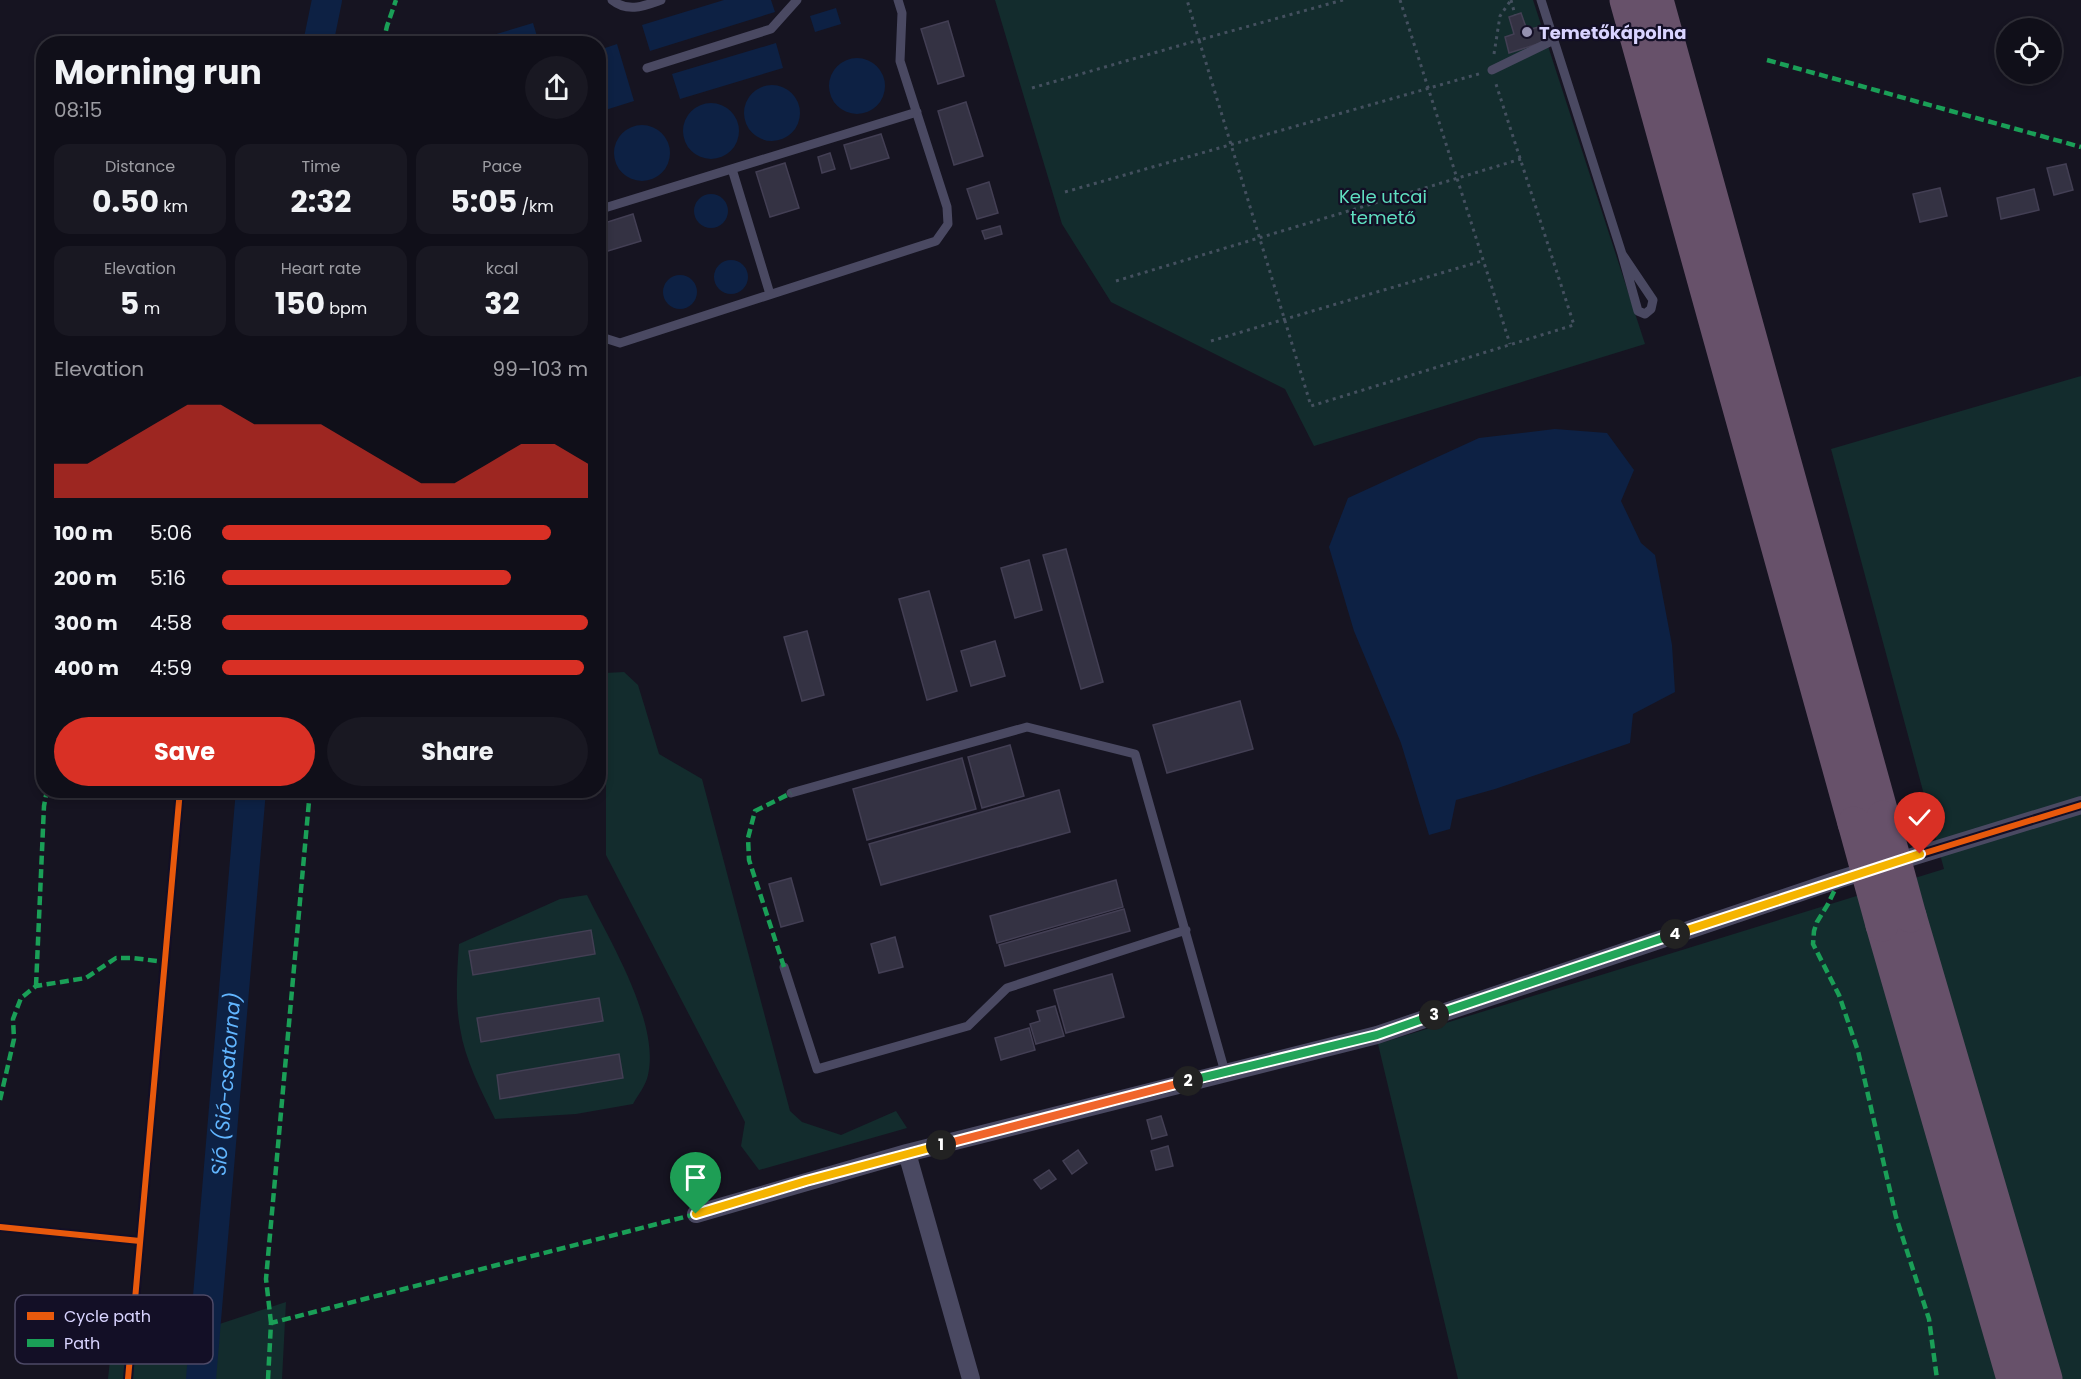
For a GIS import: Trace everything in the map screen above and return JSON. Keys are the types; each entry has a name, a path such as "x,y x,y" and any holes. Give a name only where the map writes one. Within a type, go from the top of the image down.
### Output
{"highway":[{"path":"1626,0 1868,820 1896,920 2013,1379"},
{"path":"1657,0 1868,820"},
{"path":"1896,920 2046,1379"}],"street":[{"path":"696,1214 907,1153 1377,1035 1840,879 2081,805"},
{"path":"907,1153 971,1379"}],"lane":[{"path":"612,0 619,6 635,8 661,0"},
{"path":"647,68 771,29 796,0"},
{"path":"606,339 620,343 936,241 948,224 947,207 900,61 902,13 898,0"},
{"path":"1541,0 1638,311 1645,314 1652,309 1653,300 1622,254"},
{"path":"1492,70 1554,40"},
{"path":"606,208 917,112"},
{"path":"732,169 770,294"},
{"path":"792,793 1027,727 1136,754 1225,1072"},
{"path":"784,967 818,1069 968,1026 1007,988 1186,930"}],"path":[{"path":"1187,0 1311,406 1574,325 1492,70 1500,16 1511,0"},
{"path":"1032,88 1342,0"},
{"path":"1400,0 1510,344"},
{"path":"1511,0 1515,15"},
{"path":"1065,192 1492,70"},
{"path":"1116,280 1521,159"},
{"path":"1211,341 1482,261"}],"green space":[{"name":"Kele utcai temető","path":"995,0 1533,0 1645,344 1314,446 1285,389 1111,302 1062,224"},
{"path":"2081,376 2081,1379 1458,1379 1378,1044 1944,869 1831,449"},
{"path":"624,672 638,685 659,754 702,779 790,1111 802,1122 841,1135 896,1111 907,1128 759,1170 741,1146 745,1122 606,855 606,673"},
{"path":"587,895 620,958 640,1007 647,1031 650,1054 646,1082 633,1104 576,1114 495,1119 474,1075 462,1040 457,997 459,944 560,899"},
{"path":"286,1302 282,1379 108,1379 110,1364 213,1364 213,1326"}],"water":[{"path":"724,0 771,0 775,12 650,51 642,25"},
{"path":"836,8 841,24 815,32 810,16"},
{"path":"533,23 537,36 490,36"},
{"path":"776,43 783,68 680,99 672,74"},
{"path":"617,44 634,101 606,110 606,48"},
{"path":"857,58 868,60 877,66 883,75 885,86 883,97 877,106 868,112 857,114 846,112 837,106 831,97 829,86 831,75 837,66 846,60"},
{"path":"772,85 783,87 792,93 798,102 800,113 798,124 792,133 783,139 772,141 761,139 752,133 746,124 744,113 746,102 752,93 761,87"},
{"path":"711,103 722,105 731,111 737,120 739,131 737,142 731,151 722,157 711,159 700,157 691,151 685,142 683,131 685,120 691,111 700,105"},
{"path":"642,125 653,127 662,133 668,142 670,153 668,164 662,173 653,179 642,181 631,179 622,173 616,164 614,153 616,142 622,133 631,127"},
{"path":"711,194 723,199 728,211 723,223 711,228 699,223 694,211 699,199"},
{"path":"731,260 743,265 748,277 743,289 731,294 719,289 714,277 719,265"},
{"path":"680,275 692,280 697,292 692,304 680,309 668,304 663,292 668,280"},
{"path":"1555,429 1607,433 1634,470 1621,501 1641,543 1655,555 1672,645 1675,692 1633,714 1630,743 1456,800 1450,829 1429,835 1401,743 1354,631 1329,547 1348,498 1479,438"}],"building":[{"name":"Temetőkápolna","path":"1521,13 1527,30 1539,27 1544,42 1509,53 1505,37 1514,34 1509,17"},
{"path":"948,21 964,76 938,84 921,29"},
{"path":"966,102 983,156 954,165 938,111"},
{"path":"881,134 889,158 851,169 844,145"},
{"path":"830,153 835,169 822,173 818,157"},
{"path":"785,163 799,208 770,217 756,172"},
{"path":"2066,164 2073,190 2054,195 2047,168"},
{"path":"989,182 998,213 977,219 967,189"},
{"path":"1940,188 1947,216 1920,222 1913,194"},
{"path":"2034,189 2039,210 2001,219 1997,198"},
{"path":"633,214 641,241 606,252 606,222"},
{"path":"1000,226 1002,234 985,239 982,231"},
{"path":"1066,549 1103,682 1081,689 1043,555"},
{"path":"1029,560 1042,610 1015,618 1001,568"},
{"path":"929,591 957,691 927,700 899,599"},
{"path":"807,631 824,695 802,701 784,637"},
{"path":"995,641 1005,676 971,686 961,651"},
{"path":"1240,701 1253,749 1167,773 1153,725"},
{"path":"1010,745 1024,796 982,808 968,757"},
{"path":"962,758 976,809 867,840 853,789"},
{"path":"1059,790 1070,832 881,885 869,844"},
{"path":"791,878 803,921 781,927 769,884"},
{"path":"1116,880 1123,907 997,943 990,916"},
{"path":"1124,909 1130,931 1005,966 999,945"},
{"path":"591,930 595,954 473,975 469,951"},
{"path":"895,937 903,967 879,973 871,944"},
{"path":"1112,974 1124,1017 1066,1033 1054,990"},
{"path":"599,998 603,1021 481,1042 477,1018"},
{"path":"1055,1006 1064,1036 1036,1044 1030,1024 1040,1021 1037,1011"},
{"path":"1029,1028 1035,1050 1001,1060 995,1038"},
{"path":"619,1054 623,1078 500,1099 497,1075"},
{"path":"1161,1116 1167,1135 1152,1139 1147,1120"},
{"path":"1168,1146 1173,1166 1156,1170 1151,1151"},
{"path":"1078,1150 1087,1163 1072,1174 1063,1161"},
{"path":"1049,1170 1056,1179 1041,1189 1034,1180"}],"waterway":[{"name":"Sió (Sió-csatorna)","path":"320,36 327,0"},
{"name":"Sió (Sió-csatorna)","path":"208,1295 250,798"},
{"name":"Sió (Sió-csatorna)","path":"201,1379 202,1364"}],"marked path":[{"path":"385,36 396,0"},
{"path":"1767,60 2081,147"},
{"path":"784,967 749,860 748,838 755,811 791,793"},
{"path":"36,986 46,798"},
{"path":"271,1323 266,1279 309,798"},
{"path":"1840,879 1817,922 1813,944 1839,995 1858,1051 1896,1217 1929,1319 1937,1379"},
{"path":"0,1100 14,1039 13,1019 21,998 36,986 86,978 116,958 165,962"},
{"path":"268,1379 271,1323 696,1214"}],"cycle path":[{"path":"135,1295 179,798"},
{"path":"696,1214 907,1153 1377,1035 1840,879 2081,805"},
{"path":"0,1227 140,1241"},
{"path":"128,1379 129,1364"}],"place":[{"name":"Temetőkápolna","path":"1527,32"}],"route":[{"path":"696,1214 907,1153 1377,1035 1920,854"}]}
